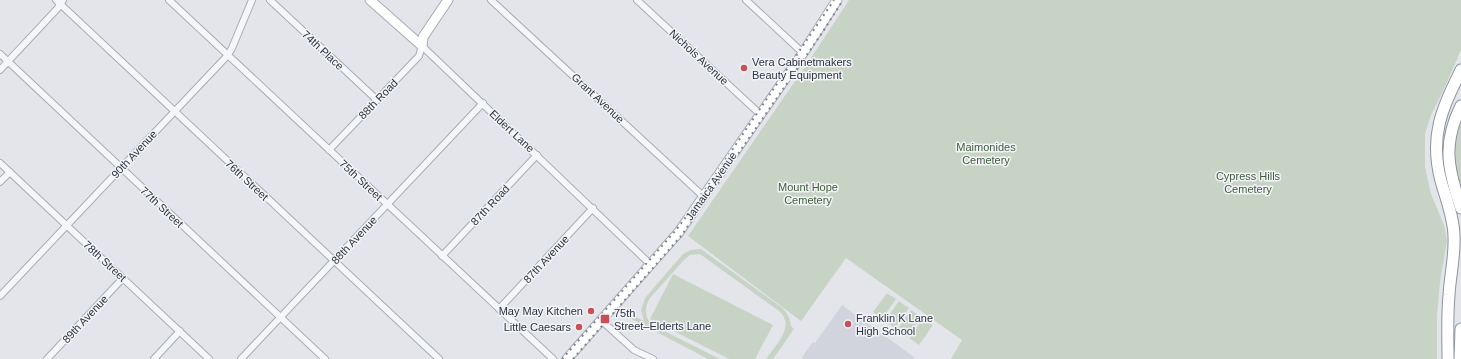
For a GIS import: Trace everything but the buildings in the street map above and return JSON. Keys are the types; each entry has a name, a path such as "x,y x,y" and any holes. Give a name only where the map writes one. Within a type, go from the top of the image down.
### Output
{"highway":[{"path":"1448,359 1448,296 1453,259 1454,230 1439,173 1437,140 1442,109 1461,70"},
{"path":"1461,106 1452,128 1449,155 1454,185 1461,208"},
{"path":"1460,359 1461,329"}],"main road":[{"name":"Eldert Lane","path":"370,0 422,46"},
{"path":"422,46 423,37 448,0"},
{"name":"Jamaica Avenue","path":"568,359 679,232 803,53 837,0"}],"street":[{"name":"75th Street","path":"168,0 553,359"},
{"name":"90th Avenue","path":"0,296 228,55 252,0"},
{"name":"74th Place","path":"270,0 377,100"},
{"name":"Grant Avenue","path":"491,0 704,197"},
{"name":"Nichols Avenue","path":"637,0 761,114"},
{"path":"746,0 803,53"},
{"path":"0,70 60,2"},
{"name":"76th Street","path":"60,2 439,359"},
{"name":"88th Road","path":"329,150 419,56 422,46"},
{"name":"Eldert Lane","path":"422,46 651,265"},
{"name":"77th Street","path":"0,54 325,359"},
{"name":"88th Avenue","path":"241,359 482,103"},
{"name":"87th Road","path":"442,256 537,155"},
{"name":"78th Street","path":"0,163 209,359"},
{"path":"0,182 10,172"},
{"name":"87th Avenue","path":"499,309 593,208"},
{"name":"89th Avenue","path":"47,359 123,278"},
{"path":"602,321 634,350 653,359"},
{"path":"154,359 180,331"}],"shaded area":[{"name":"Franklin K Lane High School","path":"842,305 914,357 913,359 803,359 802,357 813,342 815,343"}],"green space":[{"name":"Cypress Hills Cemetery","path":"849,0 1461,0 1461,50 1431,115 1425,134 1425,167 1431,194 1444,225 1447,241 1440,282 1437,316 1437,359 951,359 962,340 846,258 801,321 688,236 809,61"},
{"path":"1461,116 1461,191 1456,178 1454,145 1457,125"},
{"path":"701,249 781,307 787,313 791,326 794,329 773,359 766,359 783,335 786,323 784,317 779,311 700,254 690,255 684,260 650,298 646,313 648,320 654,326 720,359 708,359 628,317 630,314 644,321 641,310 645,298 683,254 691,250"},
{"path":"673,274 773,325 755,359 729,359 650,319"},
{"path":"887,293 896,299 882,319 873,312"},
{"path":"899,301 909,308 895,328 885,321"},
{"path":"911,310 921,317 907,337 897,330"},
{"path":"923,319 933,325 919,345 909,338"}],"railway":[{"path":"562,359 676,230 692,209 834,0"},
{"path":"573,359 681,236 822,33 843,0"}],"place":[{"name":"Vera Cabinetmakers Beauty Equipment","path":"744,68"},
{"name":"May May Kitchen","path":"591,311"},
{"name":"75th Street–Elderts Lane","path":"605,319"},
{"name":"Franklin K Lane High School","path":"848,324"},
{"name":"Little Caesars","path":"579,327"}],"park label":[{"name":"Maimonides Cemetery","path":"986,153"},
{"name":"Mount Hope Cemetery","path":"808,193"}]}
